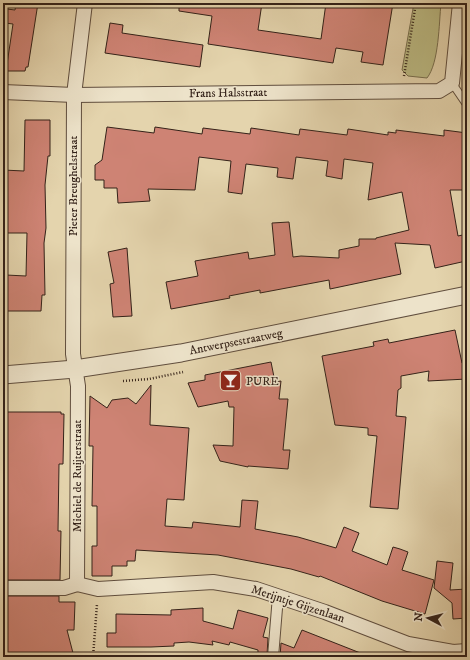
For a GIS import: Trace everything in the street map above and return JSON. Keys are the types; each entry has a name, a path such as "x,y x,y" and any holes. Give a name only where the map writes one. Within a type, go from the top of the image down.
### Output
{"street":[{"name":"Pieter Breughelstraat","path":"75,369 73,354 74,95 85,3"},
{"path":"452,83 460,3"},
{"name":"Frans Halsstraat","path":"3,92 74,95 439,91 452,83"},
{"name":"Antwerpsestraatweg","path":"3,375 75,369 181,352 467,295"},
{"name":"Michiel de Ruijterstraat","path":"75,369 78,386 76,584"},
{"name":"Merijntje Gijzenlaan","path":"76,584 98,589 213,582 256,589 326,612 408,644 453,652 467,652"},
{"path":"3,588 64,588 76,584"},
{"path":"274,657 278,596"}],"lane":[{"path":"452,83 467,104"}],"path":[{"path":"402,91 416,3"},
{"path":"93,657 98,589"}],"shaded area":[{"path":"414,3 441,3 436,53 434,63 427,78 408,76 402,70"}],"building":[{"path":"16,3 38,3 28,67 26,67 25,71 6,71 13,24 5,23 7,9 15,10"},
{"path":"179,3 262,3 258,30 321,39 326,3 393,3 383,65 361,62 363,52 336,48 333,63 208,44 212,16 179,11"},
{"path":"110,23 123,25 122,33 203,45 200,67 105,53"},
{"path":"25,120 50,120 50,156 48,156 45,185 45,295 42,295 41,311 5,311 6,275 26,276 27,233 3,233 3,170 24,171"},
{"path":"107,127 154,133 155,127 202,134 203,128 250,134 251,128 299,135 300,129 347,135 348,129 388,135 388,132 396,133 396,130 444,136 444,130 467,133 467,190 450,190 458,236 467,234 467,250 464,251 466,261 435,268 430,245 395,243 401,274 330,289 329,280 260,293 260,290 229,296 230,298 171,309 166,282 198,276 195,261 248,252 249,259 275,255 272,223 289,222 293,257 339,258 339,250 359,246 359,239 376,239 409,230 402,192 368,200 373,163 344,159 342,179 326,176 328,161 296,157 293,179 277,177 278,168 246,164 242,194 228,192 231,161 199,157 195,190 148,189 150,201 118,203 117,188 104,188 104,180 95,180 95,165 102,160"},
{"path":"127,248 132,316 113,317 110,284 114,283 108,252"},
{"path":"455,330 462,363 467,362 467,379 428,381 429,371 401,376 401,388 398,390 396,416 406,417 398,509 370,507 377,436 368,435 368,428 335,425 322,356 374,346 373,342 388,339 389,343"},
{"path":"271,362 275,382 281,381 279,399 288,399 283,450 290,450 288,469 248,467 220,461 213,445 233,446 234,407 229,407 228,401 198,407 188,383 205,380 205,375"},
{"path":"151,385 150,425 189,428 184,500 167,499 165,526 192,528 193,522 240,527 242,500 258,501 255,529 298,537 336,548 344,527 359,533 352,551 387,565 393,547 408,552 402,570 434,580 425,614 382,601 320,576 218,555 136,550 135,561 127,561 127,566 112,566 112,576 92,576 92,546 97,546 97,506 92,506 93,446 89,446 90,396 107,408 112,400 128,398 136,404"},
{"path":"5,412 61,412 61,414 64,414 63,464 59,464 58,531 61,531 60,580 3,580 5,509 3,481 3,414 5,414"},
{"path":"437,561 453,563 450,590 467,589 467,618 453,619 452,603 434,588"},
{"path":"3,596 59,596 59,602 75,602 74,630 67,630 73,653 54,657 3,657"},
{"path":"203,608 203,621 233,629 238,610 268,618 263,637 268,638 267,655 258,653 258,650 230,642 229,645 212,641 213,645 189,642 174,643 174,646 107,647 107,633 116,633 116,614 171,615 171,610"},
{"path":"302,630 368,657 280,657 281,643 294,648"}],"place":[{"name":"PURE","path":"231,381"}]}
